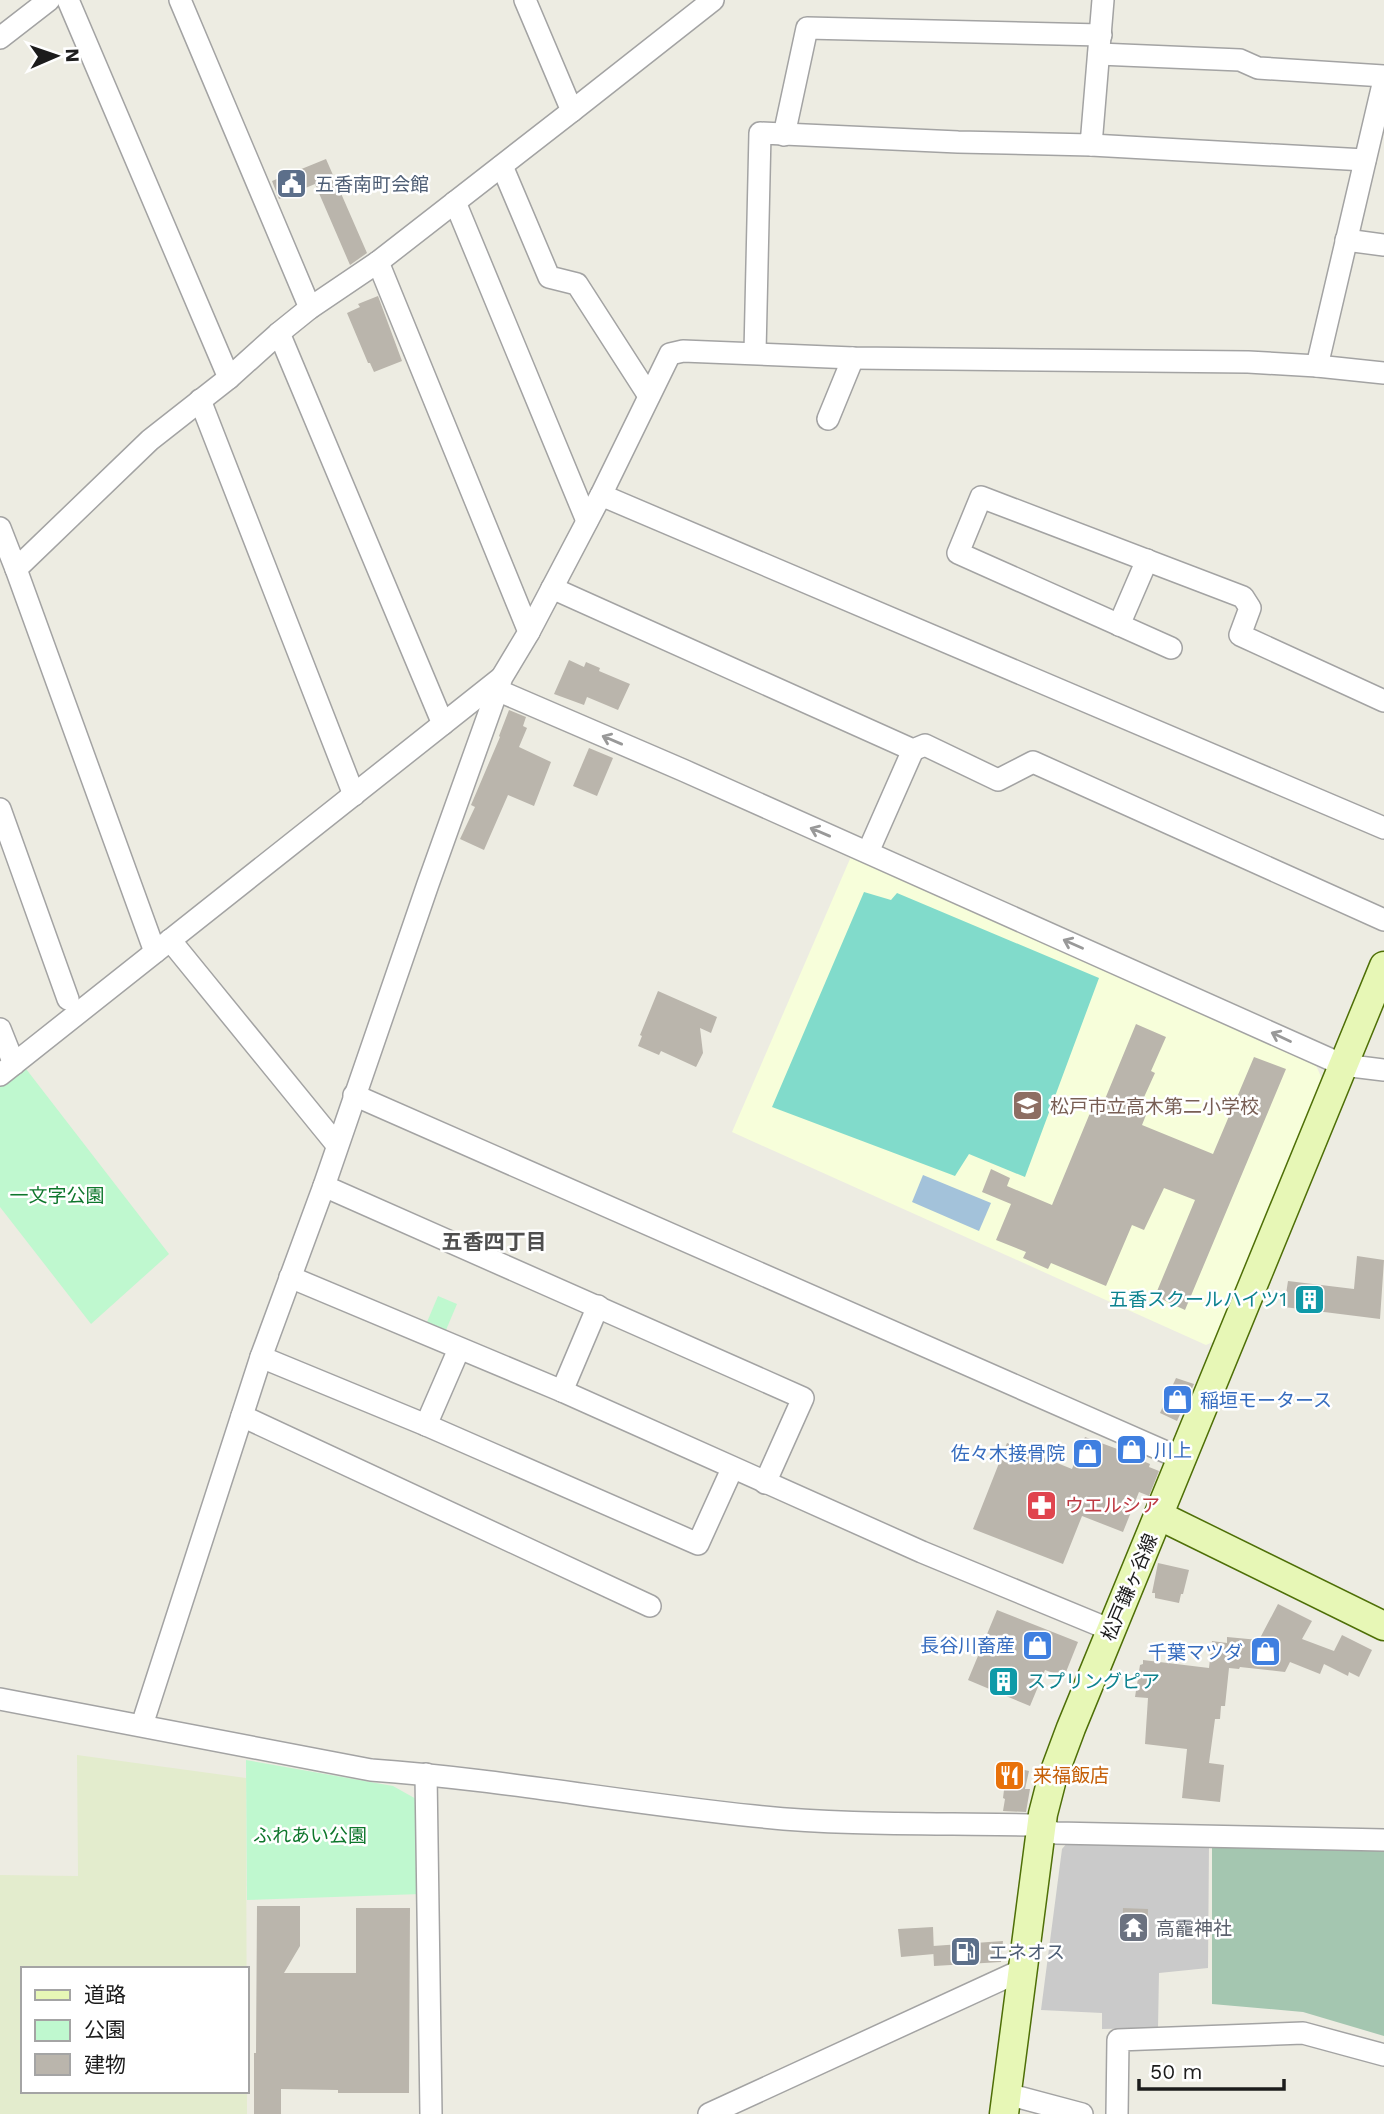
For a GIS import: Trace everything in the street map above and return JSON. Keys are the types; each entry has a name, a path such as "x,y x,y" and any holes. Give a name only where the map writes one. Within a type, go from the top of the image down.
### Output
{"main road":[{"name":"松戸鎌ヶ谷線","path":"1006,2104 1041,1830 1052,1779 1384,966"},
{"path":"1160,1516 1384,1626"}],"street":[{"path":"0,38 49,0"},
{"path":"68,0 229,378"},
{"path":"180,0 310,308"},
{"path":"525,0 572,111"},
{"path":"16,569 150,440 229,378 279,333 310,308 378,262 713,0"},
{"path":"1091,145 1103,0"},
{"path":"784,135 807,27 1100,45 1240,60 1258,68 1384,78 1317,366"},
{"path":"755,352 760,133 1091,145 1365,160"},
{"path":"502,166 549,277 577,284 649,396"},
{"path":"455,202 587,521"},
{"path":"1346,240 1384,246"},
{"path":"378,262 529,632"},
{"path":"279,333 443,724"},
{"path":"142,1725 261,1357 324,1186 500,684 601,495 670,354 683,351 853,358 1248,362 1384,373"},
{"path":"828,419 853,358"},
{"path":"200,400 354,795"},
{"path":"601,495 1384,828"},
{"path":"1171,648 958,553 981,497 1242,597 1250,608 1240,635 1384,701"},
{"path":"0,528 163,946 337,1145"},
{"path":"1119,625 1147,560"},
{"path":"552,588 913,750"},
{"path":"0,1029 7,1069 443,724 500,684"},
{"path":"500,684 1343,1065 1384,1070"},
{"path":"868,852 913,750 925,745 998,780 1032,762 1384,920"},
{"path":"0,809 9,867 68,999"},
{"path":"354,1095 1182,1459"},
{"path":"324,1186 803,1398 765,1483"},
{"path":"290,1277 562,1391 732,1469 1111,1630"},
{"path":"562,1391 598,1306"},
{"path":"426,1425 459,1349"},
{"path":"261,1357 426,1425 698,1544 732,1469"},
{"path":"242,1416 650,1606"},
{"path":"0,1699 371,1770 426,1774 757,1817 835,1822 1029,1825 1056,1833 1384,1840"},
{"path":"426,1774 431,2114"},
{"path":"709,2114 1023,1970"},
{"path":"1117,2114 1118,2040 1303,2033 1384,2055"},
{"path":"1006,2104 1082,2114"}],"shaded area":[{"name":"松戸市立高木第二小学校","path":"853,852 1315,1063 1322,1079 1215,1341 1206,1345 732,1132"},
{"path":"864,892 891,900 897,893 1099,978 1025,1177 969,1154 955,1176 772,1107"},
{"path":"923,1175 991,1203 979,1231 912,1202"},
{"path":"77,1755 246,1778 247,1967 21,1967 21,2093 247,2093 247,2114 0,2114 0,1875 78,1876"},
{"path":"1212,1841 1384,1845 1384,2036 1303,2012 1212,2004"},
{"path":"1068,1842 1209,1844 1208,1968 1159,1973 1158,2028 1102,2029 1102,2013 1041,2010 1062,1849"}],"green space":[{"name":"一文字公園","path":"23,1065 169,1254 91,1324 0,1207 0,1083"},
{"path":"438,1296 457,1304 446,1330 427,1322"},
{"name":"ふれあい公園","path":"246,1760 393,1786 418,1800 421,1894 247,1900"}],"building":[{"path":"326,159 367,253 350,265 315,184 279,199 272,181"},
{"path":"378,296 402,361 374,372 347,313 360,307 358,304"},
{"path":"569,660 584,667 586,662 600,668 599,671 630,684 618,710 587,697 584,705 554,694"},
{"path":"509,710 526,717 523,726 527,728 519,747 551,762 534,806 508,795 484,850 460,839 475,807 471,805"},
{"path":"589,748 613,758 597,796 573,786"},
{"path":"658,991 717,1017 711,1033 700,1028 703,1053 696,1067 661,1051 659,1055 638,1046"},
{"path":"1136,1024 1166,1037 1151,1071 1155,1073 1140,1106 1148,1110 1142,1125 1213,1154 1254,1057 1286,1069 1185,1310 1155,1296 1195,1200 1164,1188 1144,1230 1132,1225 1106,1286 1051,1263 1048,1269 1023,1258 1026,1252 996,1240 1011,1204 982,1192 991,1169 1010,1178 1007,1186 1052,1205 1090,1113 1098,1116"},
{"path":"1357,1256 1384,1260 1380,1319 1284,1307 1288,1281 1354,1289"},
{"path":"1176,1378 1194,1384 1177,1421 1160,1413"},
{"path":"1085,1437 1144,1457 1143,1461 1150,1464 1149,1467 1159,1471 1149,1496 1139,1492 1123,1532 1082,1516 1063,1564 973,1529 1007,1443 1072,1469"},
{"path":"1158,1563 1189,1570 1179,1603 1155,1598 1155,1593 1152,1593"},
{"path":"1278,1604 1312,1621 1302,1639 1334,1651 1342,1635 1372,1650 1359,1677 1349,1672 1348,1676 1324,1664 1320,1674 1290,1662 1285,1672 1229,1668 1225,1706 1221,1706 1220,1719 1215,1719 1209,1763 1224,1765 1220,1802 1182,1798 1187,1749 1145,1744 1148,1698 1135,1697 1140,1665 1143,1660 1209,1668 1212,1641 1227,1643 1227,1637 1259,1640"},
{"path":"997,1610 1078,1642 1062,1676 1045,1670 1030,1706 968,1680"},
{"path":"1007,1766 1029,1771 1025,1789 1030,1789 1026,1812 1003,1811"},
{"path":"257,1906 300,1906 300,1946 284,1973 356,1973 356,1908 410,1908 409,2093 338,2093 338,2090 281,2089 281,2114 254,2114"},
{"path":"1123,1908 1148,1909 1147,1938 1122,1938"},
{"path":"933,1927 934,1954 901,1957 898,1929"},
{"path":"1003,1941 1001,1962 934,1966 933,1946"}],"place":[{"name":"五香南町会館","path":"292,184"},
{"name":"松戸市立高木第二小学校","path":"1027,1106"},
{"name":"五香スクールハイツ1","path":"1310,1299"},
{"name":"稲垣モータース","path":"1177,1400"},
{"name":"川上","path":"1131,1450"},
{"name":"佐々木接骨院","path":"1088,1453"},
{"name":"ウエルシア","path":"1042,1505"},
{"name":"長谷川畜産","path":"1038,1645"},
{"name":"千葉マツダ","path":"1266,1652"},
{"name":"スプリングピア","path":"1004,1681"},
{"name":"来福飯店","path":"1010,1775"},
{"name":"高靇神社","path":"1133,1928"},
{"name":"エネオス","path":"966,1952"}],"district":[{"name":"五香四丁目","path":"494,1242"}]}
